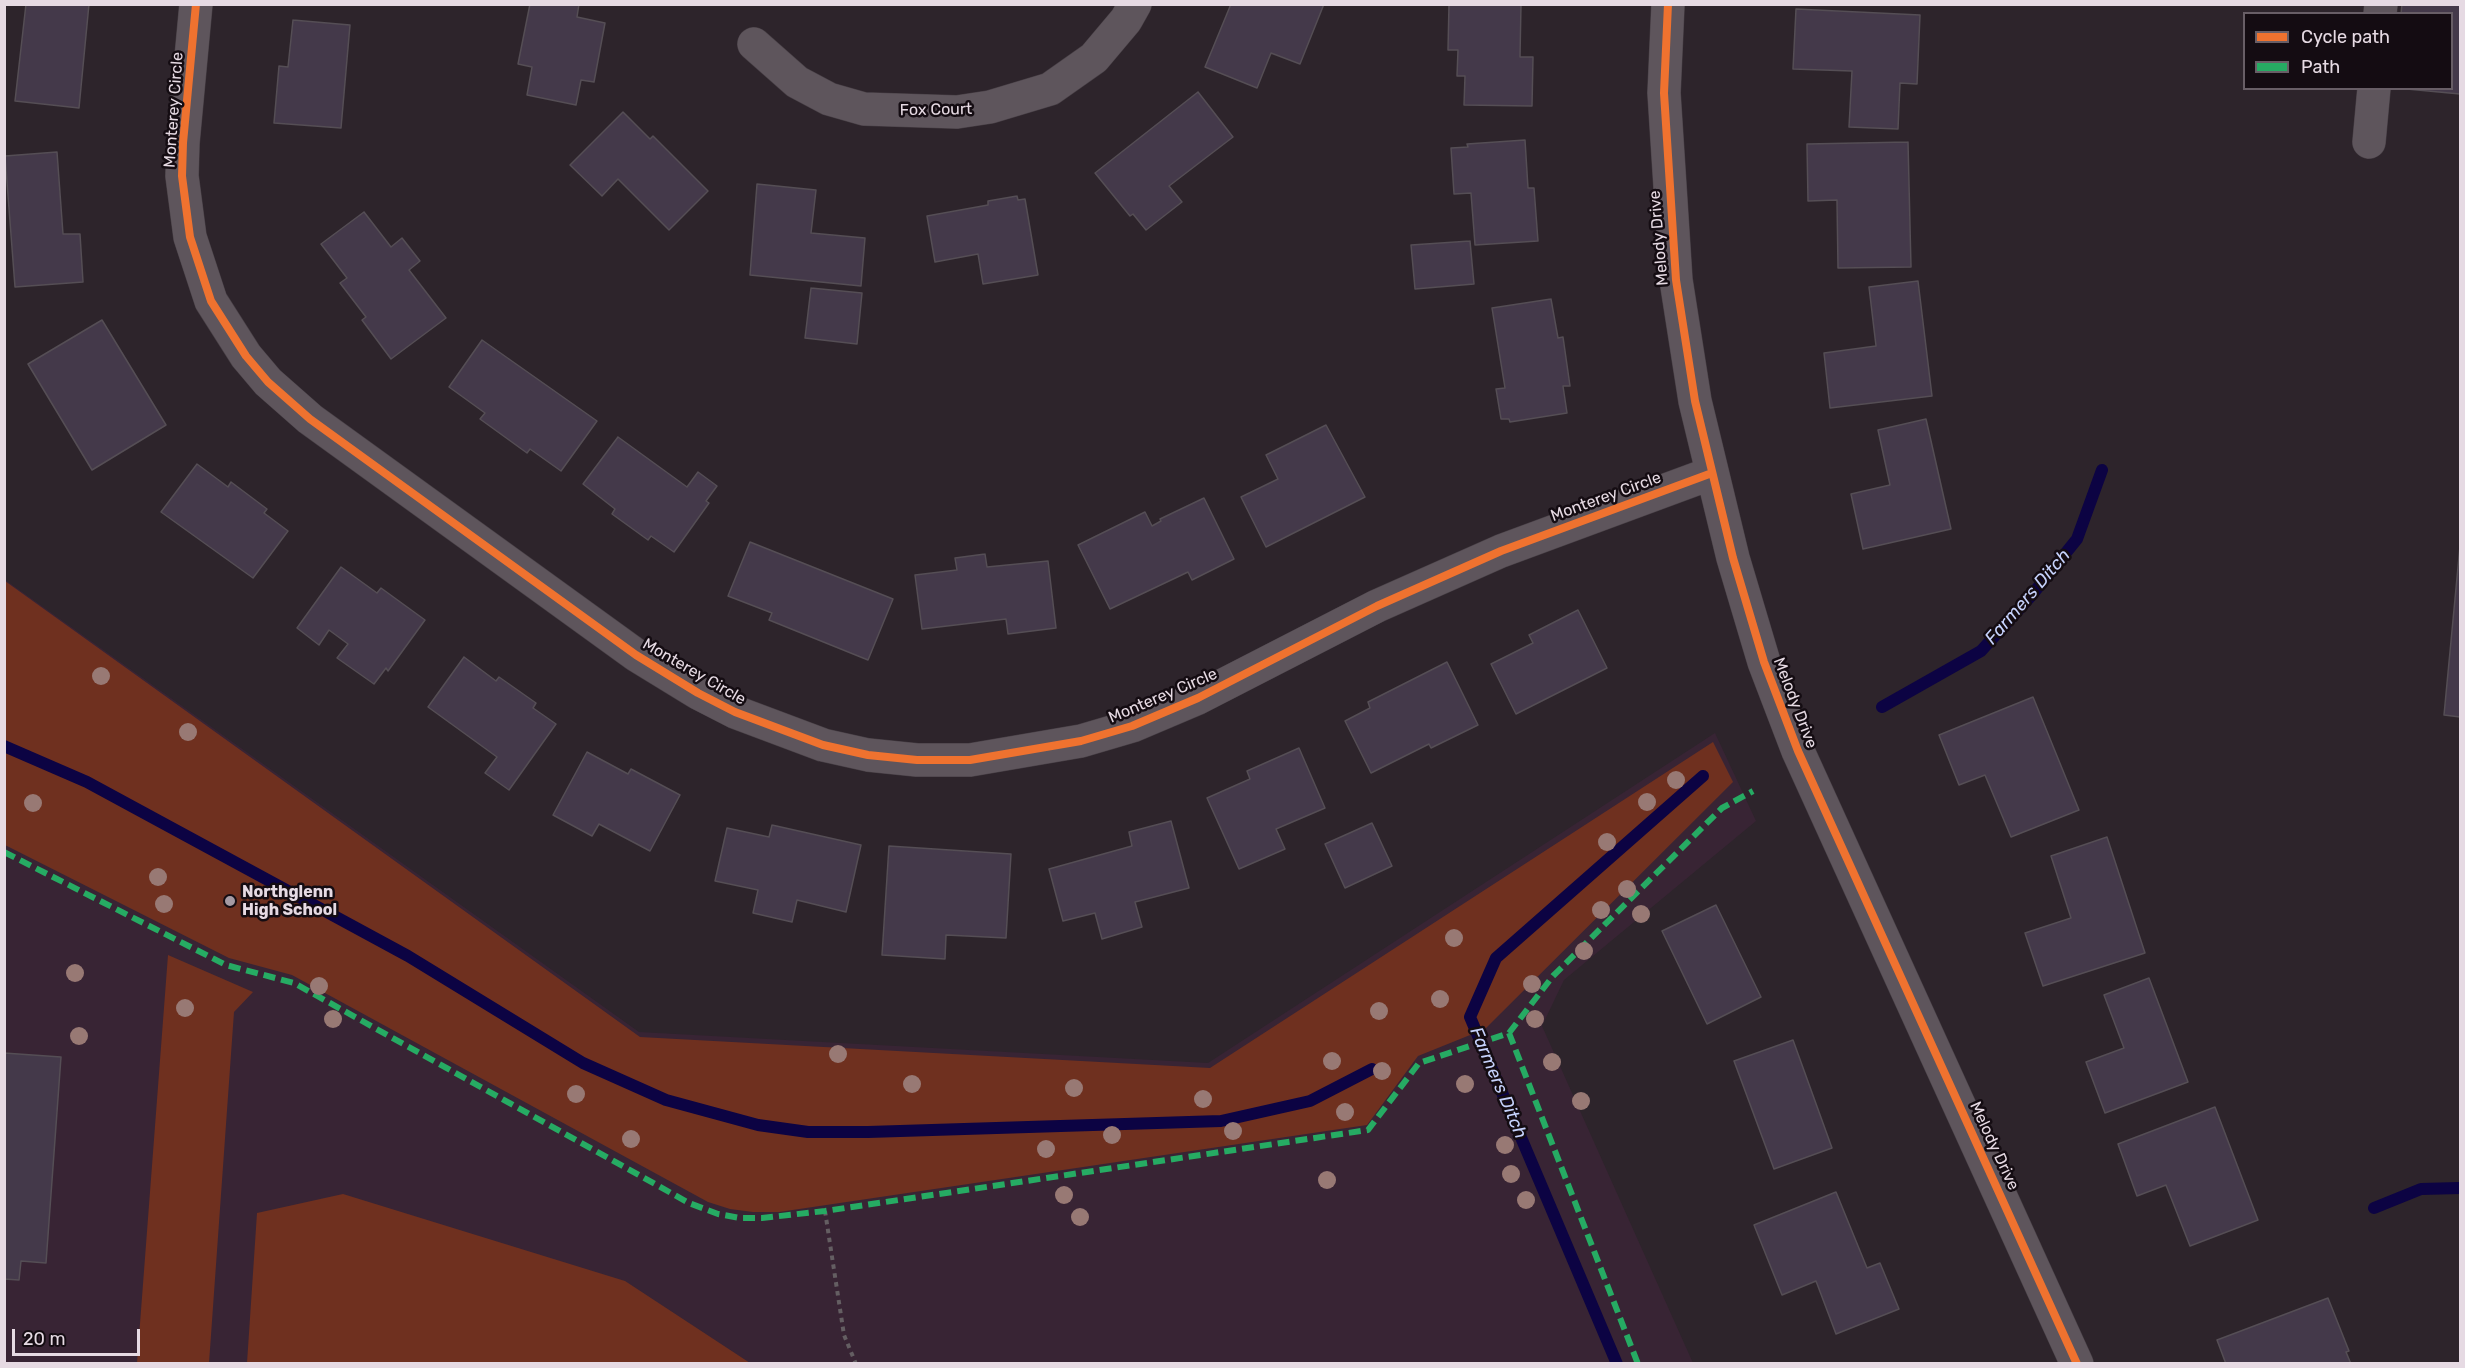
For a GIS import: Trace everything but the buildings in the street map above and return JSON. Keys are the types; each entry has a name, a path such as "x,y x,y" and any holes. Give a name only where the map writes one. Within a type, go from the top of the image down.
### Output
{"street":[{"name":"Monterey Circle","path":"196,4 182,176 190,237 211,301 253,365 268,382 310,419 636,655 698,693 735,712 823,745 888,757 970,760 1070,743 1132,726 1198,698 1377,606 1501,551 1712,473"},
{"name":"Fox Court","path":"754,44 797,82 830,99 864,109 957,112 990,107 1050,88 1094,58 1126,20 1135,4"},
{"name":"Melody Drive","path":"1668,4 1664,93 1676,280 1695,401 1732,558 1764,662 1798,751 2077,1364"},
{"path":"2369,141 2374,90"}],"path":[{"path":"825,1211 844,1335 856,1364"}],"shaded area":[{"name":"Northglenn High School","path":"4,579 639,1032 1208,1063 1715,733 1756,821 1564,980 1542,1026 1693,1363 5,1363"},
{"path":"5,581 640,1037 1210,1068 1713,742 1733,782 1485,1029 1418,1056 1367,1125 779,1212 753,1212 730,1209 708,1202 292,975 229,958 5,845"},
{"path":"168,955 253,992 234,1012 209,1363 137,1363"},
{"path":"343,1194 625,1281 750,1363 247,1363 257,1213"}],"waterway":[{"name":"Farmers Ditch","path":"1882,707 1981,651 2031,596 2077,539 2102,470"},
{"path":"4,746 87,782 408,956 583,1063 666,1100 758,1125 808,1132 868,1132 1221,1121 1310,1101 1372,1069"},
{"name":"Farmers Ditch","path":"1617,1364 1470,1017 1496,958 1703,776"},
{"path":"2374,1208 2421,1189 2460,1188"}],"marked path":[{"path":"1509,1033 1553,976 1722,808 1753,791"},
{"path":"4,852 226,965 294,983 689,1203 718,1214 740,1218 762,1218 825,1211 1368,1130 1419,1063 1509,1033"},
{"path":"1509,1033 1638,1364"}],"cycle path":[{"path":"196,4 182,176 190,237 211,301 246,356 268,382 310,419 636,655 698,693 735,712 823,745 868,755 917,760 970,760 1081,741 1132,726 1198,698 1377,606 1501,551 1712,473"},
{"path":"1668,4 1664,93 1676,280 1695,401 1733,558 1764,662 1798,751 2077,1364"}],"place":[{"name":"Northglenn High School","path":"230,901"}]}
